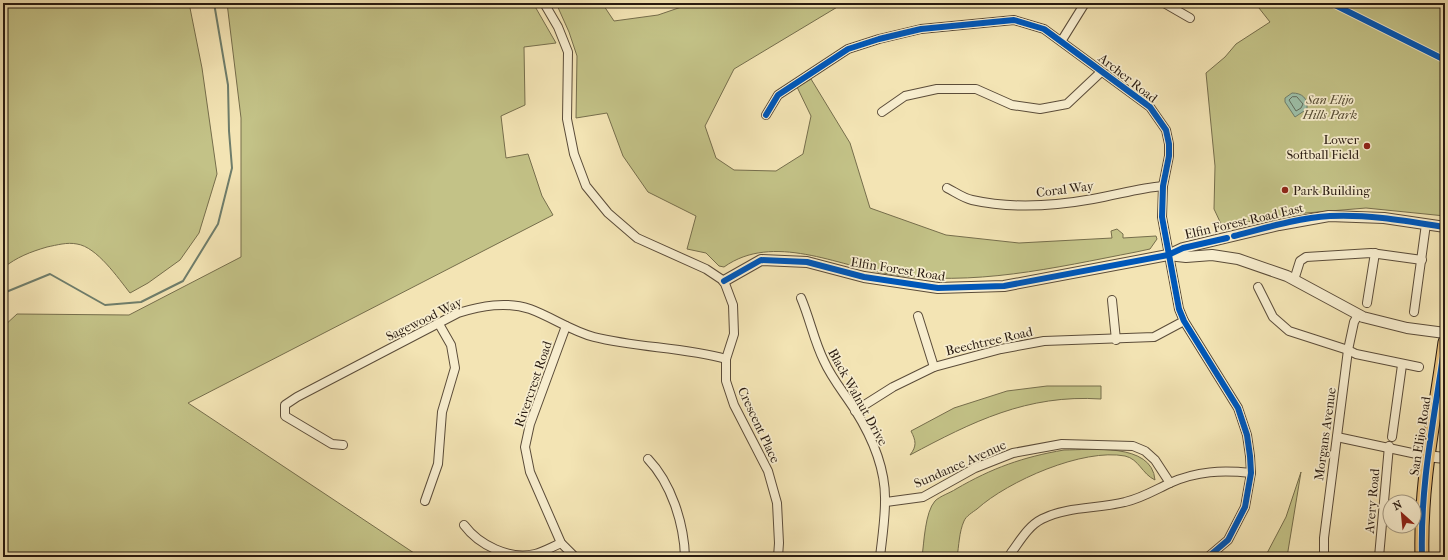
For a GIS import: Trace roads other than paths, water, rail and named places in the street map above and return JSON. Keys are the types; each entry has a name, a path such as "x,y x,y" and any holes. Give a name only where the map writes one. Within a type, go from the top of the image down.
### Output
{"main road":[{"name":"San Elijo Road","path":"1422,557 1423,489 1426,456 1445,342"}],"street":[{"path":"544,3 558,27 568,52 567,119 574,154 586,186 608,213 637,238 706,269 724,281"},
{"path":"1062,40 1085,3"},
{"path":"1164,3 1190,18"},
{"name":"Archer Road","path":"766,115 778,95 848,49 921,29 1014,20 1044,29 1062,40 1101,72 1150,107 1166,130 1169,144 1169,156 1163,186 1162,217 1176,294 1184,321 1238,408 1247,435 1251,473 1245,507 1228,540 1208,557"},
{"path":"882,112 905,96 937,89 976,89 1012,105 1040,109 1047,108 1067,104 1101,72"},
{"name":"Coral Way","path":"947,188 971,200 1010,205 1050,206 1095,199 1137,189 1163,186"},
{"name":"Elfin Forest Road East","path":"1168,255 1183,248 1279,225 1329,216 1384,218 1445,227"},
{"path":"1414,312 1426,224"},
{"path":"1294,280 1300,261 1306,257 1341,253 1375,253 1422,260"},
{"path":"1367,302 1375,253"},
{"path":"1168,255 1186,257 1212,255 1231,258 1287,276 1358,315 1407,328 1445,332"},
{"name":"Elfin Forest Road","path":"724,281 761,260 806,262 864,277 938,288 1004,286 1168,255"},
{"name":"Crescent Place","path":"724,281 733,305 734,334 726,359 726,381 734,405 768,470 776,503 779,543 778,557"},
{"path":"1258,287 1272,317 1289,330 1356,354 1402,365 1420,367"},
{"name":"Black Walnut Drive","path":"801,298 824,361 856,411 870,438 878,460 886,502 880,557"},
{"path":"1112,300 1116,340"},
{"name":"Sagewood Way","path":"343,445 332,444 285,416 285,405 458,313 479,307 504,305 529,309 593,337 701,352 726,359"},
{"name":"Morgans Avenue","path":"1324,557 1324,538 1348,350 1354,322 1358,315"},
{"path":"918,316 934,367"},
{"name":"Beechtree Road","path":"856,411 894,387 934,367 1001,349 1044,341 1116,340 1154,337 1184,321"},
{"path":"425,501 438,464 442,412 455,368 451,345 439,324"},
{"name":"Rivercrest Road","path":"566,326 530,424 525,447 530,472 560,543 575,557"},
{"path":"1392,437 1402,365"},
{"path":"1337,437 1389,446 1426,456 1445,458"},
{"name":"Sundance Avenue","path":"886,502 923,497 975,468 1013,453 1062,444 1133,446 1145,451 1170,483"},
{"name":"Avery Road","path":"1379,557 1389,446"},
{"path":"648,459 660,471 670,491 679,518 685,557"},
{"path":"1011,552 1029,529 1040,520 1057,512 1124,502 1150,494 1170,483 1198,473 1226,470 1251,473"},
{"path":"464,526 472,537 491,548 511,555 534,555 560,543"}],"water":[{"path":"1292,93 1299,94 1304,97 1307,105 1307,109 1295,117 1285,102 1285,98"}],"waterway":[{"path":"3,295 6,292 50,274 105,305 141,302 183,281 218,224 232,168 229,131 228,85 214,3"}],"place":[{"name":"Lower Softball Field","path":"1367,146"},
{"name":"Park Building","path":"1285,190"}],"park label":[{"name":"San Elijo Hills Park","path":"1330,106"}]}
